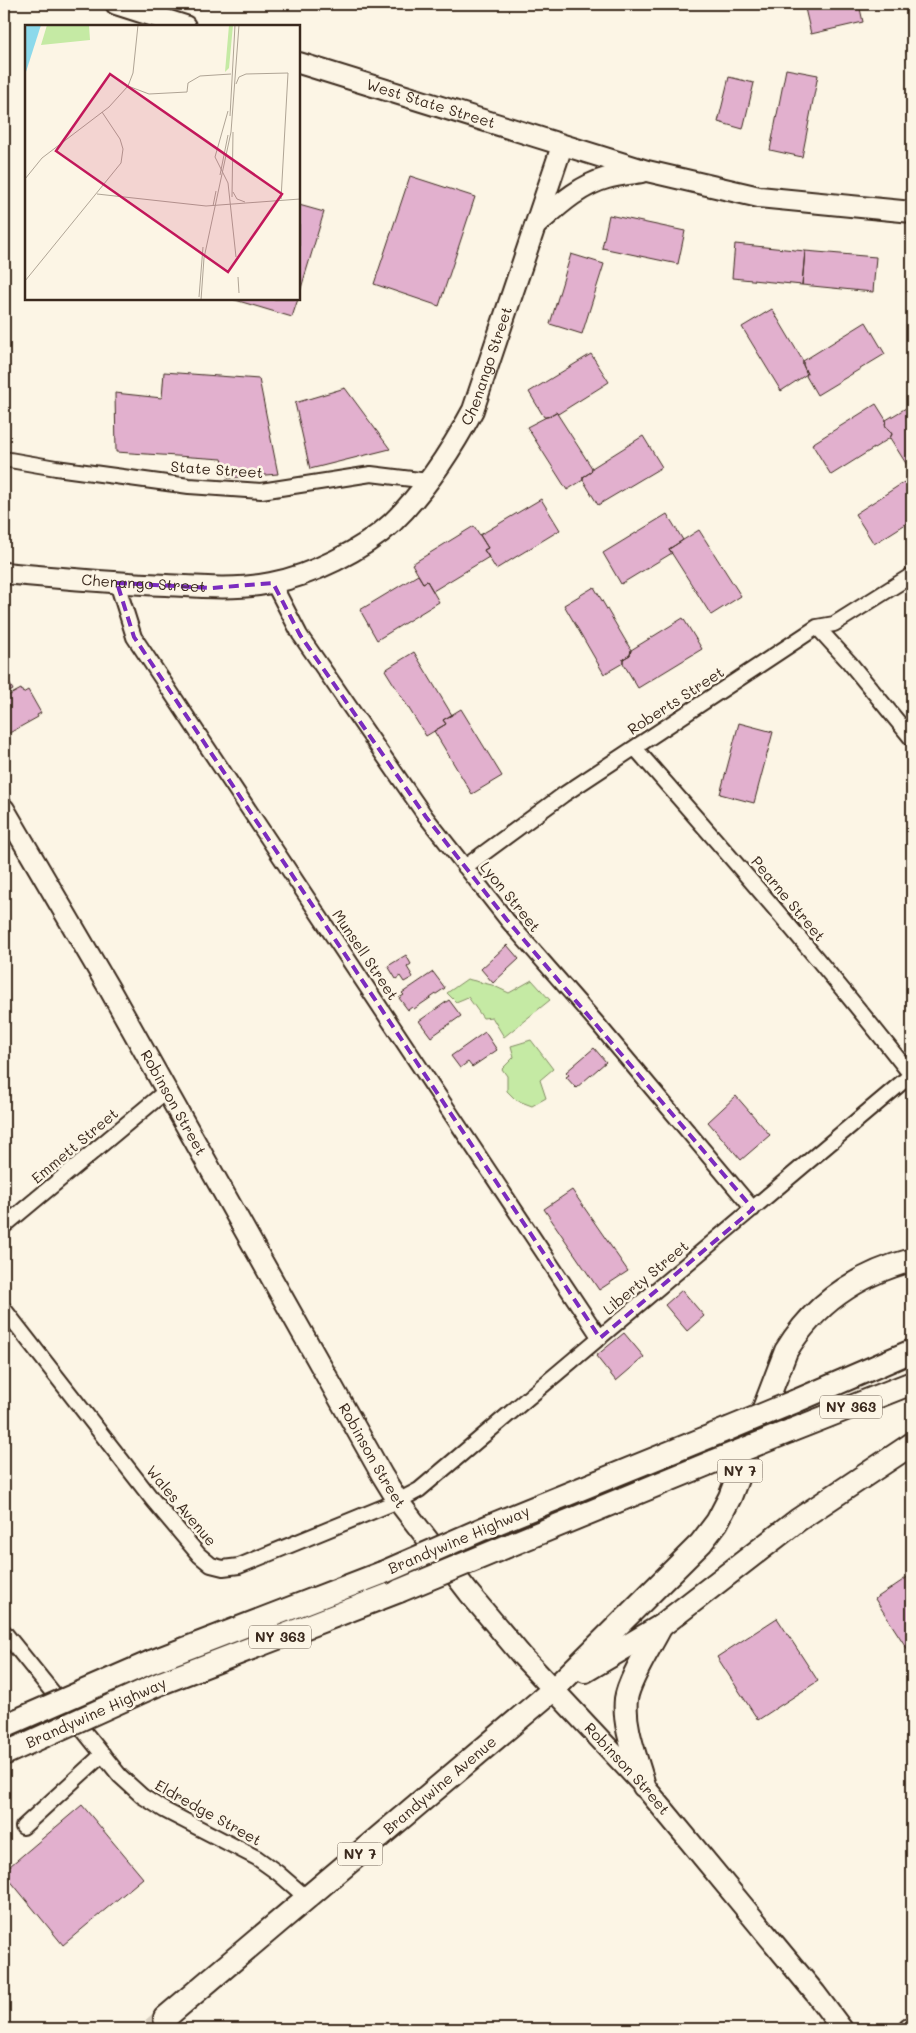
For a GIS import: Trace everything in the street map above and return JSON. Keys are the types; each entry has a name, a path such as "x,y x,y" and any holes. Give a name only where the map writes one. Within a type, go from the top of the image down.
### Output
{"main road":[{"name":"NY 7","path":"554,1689 676,1569 701,1543 717,1522 730,1497 786,1351 798,1331 816,1312 856,1282 900,1263 912,1260"},
{"name":"Brandywine Highway","path":"4,1726 151,1662 382,1573 494,1524 796,1401 912,1350"},
{"name":"Brandywine Highway","path":"4,1754 161,1682 399,1592 715,1461 912,1383"},
{"name":"NY 7","path":"554,1689 661,1626 798,1520 912,1444"},
{"path":"644,1786 628,1727 626,1700 630,1685 661,1626"},
{"name":"Brandywine Avenue","path":"166,2018 554,1689"}],"street":[{"path":"116,4 182,25"},
{"name":"West State Street","path":"300,63 562,146"},
{"path":"562,146 647,171 759,197 912,212"},
{"name":"Chenango Street","path":"4,573 117,583 212,588 273,583 326,565 363,544 391,524 417,497 456,442 473,410 562,146"},
{"path":"534,228 562,202 587,186 608,177 647,171"},
{"name":"State Street","path":"4,459 189,486 261,491 371,474 428,481"},
{"name":"Roberts Street","path":"465,867 563,794 817,627 834,624 912,575"},
{"name":"Munsell Street","path":"117,583 134,637 600,1338"},
{"name":"Lyon Street","path":"273,583 300,635 426,817 506,920 597,1023 753,1209"},
{"path":"817,627 849,662 912,739"},
{"name":"Pearne Street","path":"635,748 725,850 850,998 911,1074"},
{"name":"Robinson Street","path":"4,809 110,990 382,1476 398,1501 468,1593 522,1656 644,1786 815,1993 842,2029"},
{"name":"Liberty Street","path":"398,1501 419,1490 911,1074"},
{"name":"Emmett Street","path":"4,1226 166,1091"},
{"name":"Wales Avenue","path":"4,1310 152,1499 199,1555 212,1566 223,1568 239,1566 398,1501"},
{"name":"Eldredge Street","path":"4,1632 120,1776 142,1796 164,1810 257,1858 308,1899"},
{"path":"24,1827 103,1754"}],"highlighted area":[{"path":"117,583 212,588 273,583 300,635 426,817 507,920 753,1209 600,1338 134,637"}],"green space":[{"path":"467,979 492,985 509,993 532,980 550,1000 504,1037 492,1017 483,1018 468,997 456,1002 447,993"},
{"path":"531,1040 553,1069 540,1080 546,1098 532,1106 516,1100 507,1091 507,1076 502,1069 514,1057 511,1046"}],"building":[{"path":"804,4 859,4 863,22 811,34"},
{"path":"786,69 818,75 802,157 770,150"},
{"path":"729,77 754,83 743,129 718,122"},
{"path":"410,176 475,197 439,306 374,284"},
{"path":"300,205 324,212 300,292"},
{"path":"609,215 685,231 678,264 602,248"},
{"path":"735,244 805,251 802,285 732,278"},
{"path":"805,251 876,257 873,292 802,285"},
{"path":"571,254 604,264 582,334 550,324"},
{"path":"235,300 298,300 292,317"},
{"path":"772,309 803,361 807,374 781,391 742,327"},
{"path":"866,322 885,354 817,395 806,376 803,361"},
{"path":"591,354 609,382 558,414 556,412 548,417 544,417 529,392"},
{"path":"164,372 259,379 278,474 228,478 222,459 116,452 115,393 162,398"},
{"path":"345,388 390,449 310,469 295,403"},
{"path":"876,404 886,420 885,425 892,434 890,438 831,475 812,444"},
{"path":"911,405 912,473 890,438 892,434 885,425 886,420"},
{"path":"556,412 592,468 591,472 583,477 583,480 567,490 527,427"},
{"path":"643,436 662,467 598,505 583,477 591,472 592,468"},
{"path":"912,477 912,520 874,544 855,514"},
{"path":"541,499 560,530 496,569 484,550 488,548 480,535"},
{"path":"667,514 683,540 669,549 672,553 621,584 603,553"},
{"path":"474,526 488,548 484,550 489,557 433,591 427,581 423,583 412,564"},
{"path":"699,530 741,596 711,615 669,549"},
{"path":"418,575 423,583 427,581 439,602 377,640 360,610"},
{"path":"594,587 631,650 630,655 623,659 623,663 604,674 564,605"},
{"path":"683,618 702,649 638,688 623,663 623,659 630,655 631,650"},
{"path":"414,652 452,715 443,720 446,724 426,736 385,670"},
{"path":"4,673 13,690 4,695"},
{"path":"21,689 23,693 28,690 41,713 37,715 38,717 4,736 4,698"},
{"path":"461,709 502,776 472,794 434,731 446,724 443,720"},
{"path":"739,723 773,732 754,803 720,794"},
{"path":"507,945 519,959 493,983 481,969"},
{"path":"406,955 411,964 407,967 413,977 404,982 400,976 396,979 388,966"},
{"path":"433,972 445,988 414,1009 412,1007 408,1010 399,998 404,995 402,993"},
{"path":"449,1000 461,1016 431,1037 419,1021"},
{"path":"485,1032 497,1050 472,1067 468,1062 460,1068 451,1056"},
{"path":"594,1048 606,1062 576,1088 566,1077 569,1075 566,1072"},
{"path":"736,1096 770,1135 741,1160 708,1122"},
{"path":"572,1190 628,1271 599,1290 544,1209"},
{"path":"682,1290 704,1316 687,1331 665,1305"},
{"path":"624,1333 644,1357 616,1381 596,1356"},
{"path":"912,1574 912,1656 875,1599"},
{"path":"777,1618 818,1681 758,1720 717,1657"},
{"path":"82,1805 143,1878 63,1945 4,1871"}],"tunnel":[{"path":"152,2029 165,2018"}],"railway":[{"path":"100,2028 104,2029"}]}
